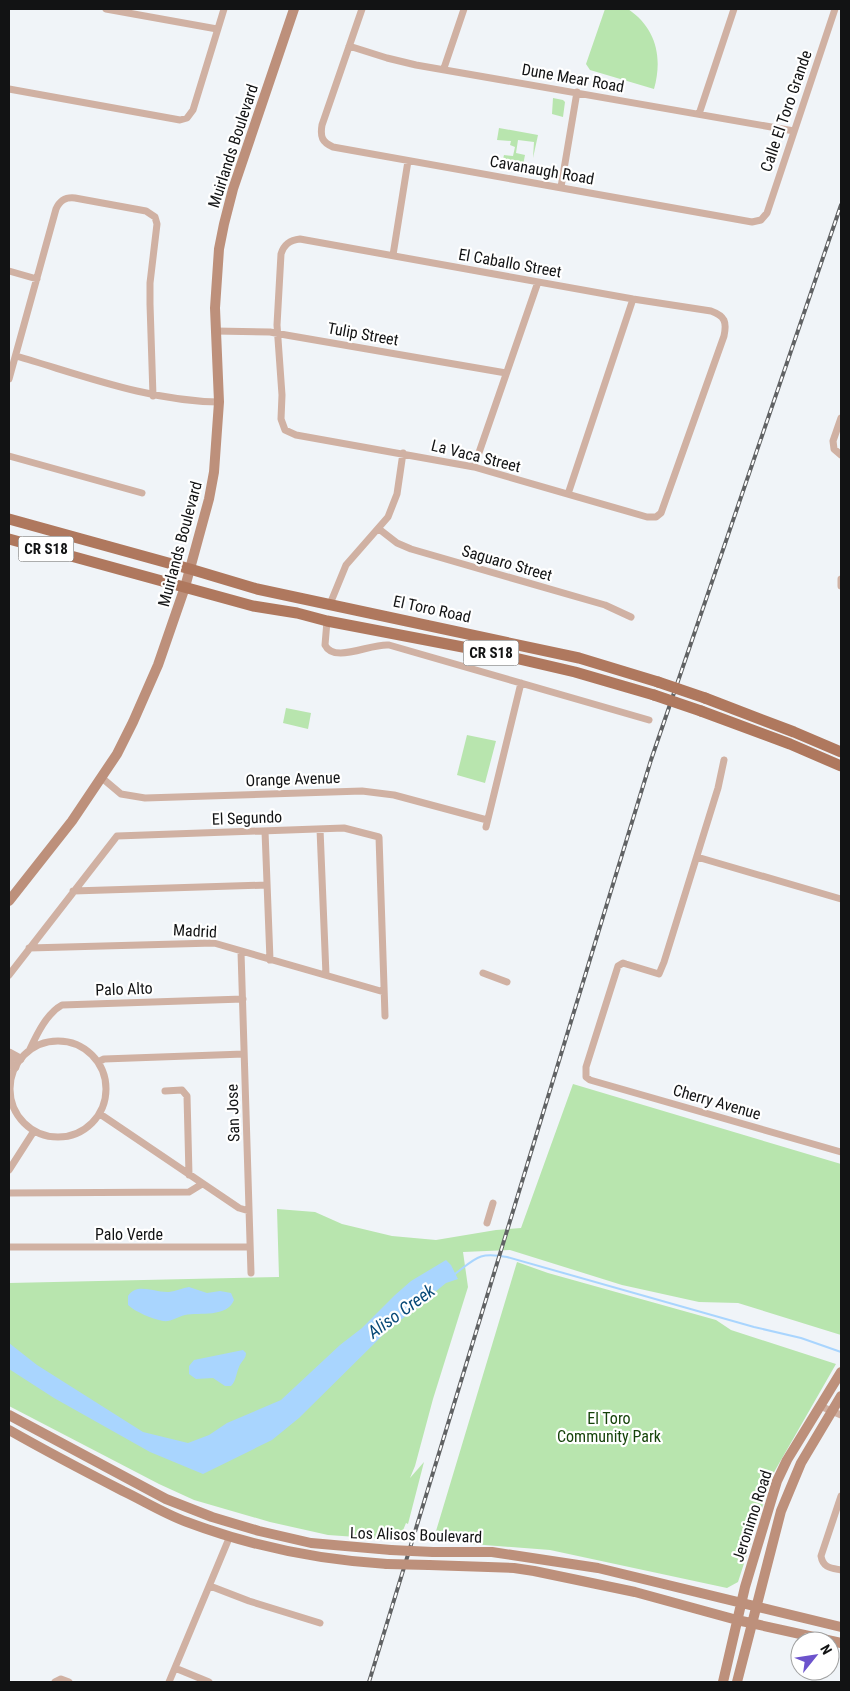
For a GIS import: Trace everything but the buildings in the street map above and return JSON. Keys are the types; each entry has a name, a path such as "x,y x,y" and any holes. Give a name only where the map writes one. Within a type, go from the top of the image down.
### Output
{"main road":[{"name":"Muirlands Boulevard","path":"9,901 72,821 117,754 165,647 185,587 211,490 217,440 219,402 215,331 217,272 224,224 233,188 294,9"},
{"name":"El Toro Road","path":"9,519 257,588 579,658 705,698 841,752"},
{"name":"El Toro Road","path":"9,539 253,606 297,613 327,621 494,653 558,668 654,695 701,711 790,744 841,766"},
{"path":"327,621 330,604"},
{"name":"Jeronimo Road","path":"723,1682 741,1602 777,1481 787,1460 841,1372"},
{"name":"Jeronimo Road","path":"737,1682 781,1511 801,1463 836,1413 841,1396"},
{"name":"Los Alisos Boulevard","path":"9,1415 166,1499 212,1517 259,1531 311,1543 391,1550 492,1552 550,1560 598,1568 841,1627"},
{"name":"Los Alisos Boulevard","path":"9,1430 144,1502 186,1522 230,1536 303,1554 357,1562 496,1567 534,1571 635,1592 737,1620 841,1643"}],"street":[{"path":"106,9 217,29"},
{"path":"9,89 180,120 187,118 193,110 224,9"},
{"path":"349,46 362,9"},
{"path":"444,68 464,9"},
{"path":"699,114 734,9"},
{"name":"Calle El Toro Grande","path":"761,220 767,213 835,9"},
{"name":"Dune Mear Road","path":"349,46 400,61 794,131"},
{"name":"Cavanaugh Road","path":"349,46 322,125 322,139 333,148 752,222 761,220"},
{"path":"561,187 577,92"},
{"path":"393,255 408,162"},
{"path":"9,379 56,208 59,203 69,197 146,211 155,217 157,224 150,283 153,396"},
{"name":"El Caballo Street","path":"278,334 281,254 288,242 300,239 633,300 712,311 719,314 725,320 724,336 666,504 658,515"},
{"path":"9,271 37,280"},
{"path":"474,467 538,282"},
{"path":"568,494 633,300"},
{"name":"Tulip Street","path":"215,331 278,334 506,373"},
{"name":"La Vaca Street","path":"278,334 282,388 281,418 285,430 296,435 474,467 647,518 658,515"},
{"path":"16,356 153,396 188,401 219,402"},
{"path":"841,418 833,441 834,449 841,456"},
{"path":"330,604 346,565 388,517 395,499 403,453"},
{"path":"9,456 142,492"},
{"name":"Saguaro Street","path":"379,529 397,543 411,549 605,605 631,617"},
{"path":"841,579 841,586"},
{"path":"327,621 325,645 326,649 333,653 342,654 381,645 389,645 649,720"},
{"name":"Orange Avenue","path":"102,778 121,794 145,798 370,792 394,795 487,824 521,683"},
{"path":"724,760 718,788 697,857 841,899"},
{"name":"El Segundo","path":"73,891 115,838 121,835 344,828 379,837 384,992"},
{"path":"320,829 326,975"},
{"path":"264,831 270,960"},
{"name":"Cherry Avenue","path":"697,857 659,974 626,964 621,964 616,970 586,1068 586,1077 590,1080 841,1152"},
{"path":"9,976 73,891 267,885"},
{"name":"Madrid","path":"29,948 207,942 384,992"},
{"name":"San Jose","path":"241,952 251,1273"},
{"path":"483,973 507,982"},
{"path":"384,992 385,1016"},
{"name":"Palo Alto","path":"30,1050 36,1035 53,1012 62,1005 243,999"},
{"path":"9,1053 14,1063 10,1084 12,1102 20,1119 34,1131 52,1137 70,1136 82,1132 100,1114 107,1092 105,1076 98,1062 82,1046 67,1041 52,1041 30,1050 14,1063"},
{"path":"98,1062 104,1059 244,1054"},
{"path":"166,1091 182,1090 187,1096 189,1175"},
{"path":"100,1114 202,1184 239,1208 249,1211"},
{"path":"9,1170 34,1131"},
{"path":"9,1193 189,1192 202,1184"},
{"path":"487,1223 493,1203"},
{"name":"Palo Verde","path":"9,1247 250,1247"},
{"path":"820,1406 836,1413"},
{"path":"841,1496 822,1550 822,1563 841,1570"},
{"path":"169,1682 230,1536"},
{"path":"210,1586 249,1601 320,1623"},
{"path":"175,1668 210,1682"},
{"path":"55,1682 61,1679 69,1682"}],"green space":[{"path":"605,9 628,9 638,17 651,34 655,44 658,66 654,89 590,70 586,64"},
{"path":"553,98 565,102 563,117 552,114"},
{"path":"499,128 538,135 533,158 534,142 518,140 516,153 525,155 522,170 501,167 504,155 513,156 515,147 510,145 511,141 497,140"},
{"path":"286,708 311,713 308,729 283,723"},
{"path":"467,735 496,741 485,783 457,775"},
{"path":"573,1084 841,1164 841,1335 738,1303 699,1302 622,1285 510,1250 463,1252 468,1287 410,1478 424,1462 408,1524 406,1523 399,1540 328,1535 270,1522 194,1500 159,1484 9,1406 9,1283 279,1277 277,1209 315,1212 342,1224 392,1236 436,1240 496,1230 521,1228"},
{"name":"El Toro Community Park","path":"517,1262 548,1273 716,1320 731,1330 836,1364 773,1474 738,1582 727,1588 550,1550 433,1541"}],"water":[{"path":"446,1260 451,1265 458,1279 446,1283 386,1332 299,1418 272,1440 203,1474 150,1452 54,1398 9,1369 9,1343 37,1365 143,1432 188,1443 209,1435 227,1423 281,1400 340,1345 362,1328 411,1281"},
{"path":"189,1287 207,1293 220,1291 231,1293 234,1300 225,1310 219,1312 185,1315 166,1321 144,1315 128,1305 128,1296 136,1290 147,1289 169,1292"},
{"path":"243,1350 246,1353 245,1357 231,1386 225,1386 213,1378 196,1379 189,1374 189,1366 194,1360"}],"waterway":[{"name":"Aliso Creek","path":"455,1274 479,1257 490,1255 507,1257 754,1327 801,1338 841,1352"}],"railway":[{"path":"369,1682 651,760 841,205"}]}
